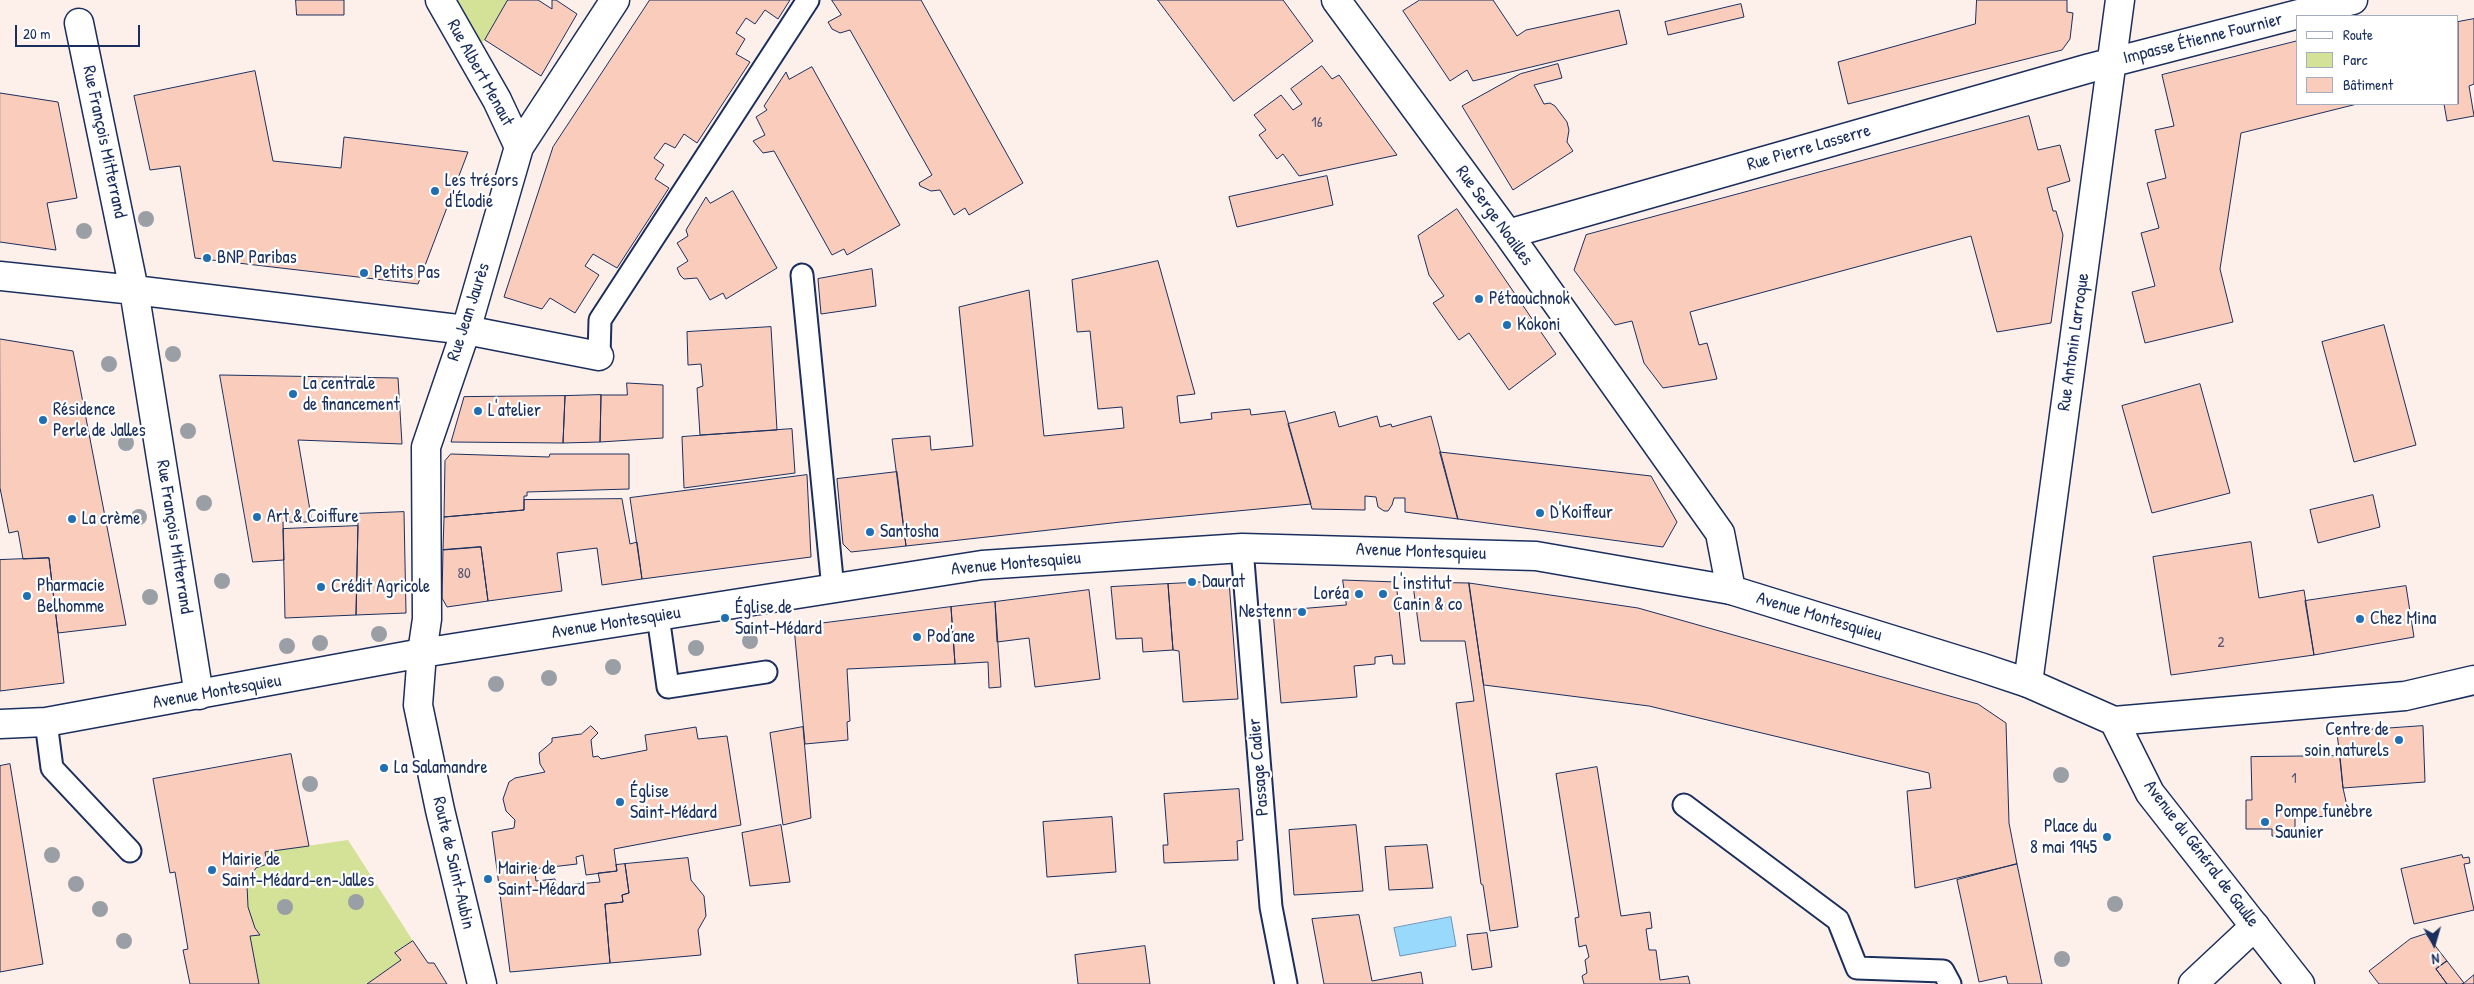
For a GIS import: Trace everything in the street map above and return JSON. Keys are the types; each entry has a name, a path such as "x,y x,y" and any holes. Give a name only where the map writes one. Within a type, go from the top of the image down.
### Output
{"street":[{"name":"Rue Albert Menaut","path":"440,0 497,100 519,147"},
{"name":"Rue Jean Jaurès","path":"422,653 427,619 426,447 466,330 519,147 615,0"},
{"name":"Rue Serge Noailles","path":"1336,0 1508,234 1720,533 1731,590"},
{"name":"Rue Antonin Larroque","path":"2028,683 2120,0"},
{"name":"Impasse Étienne Fournier","path":"2111,62 2353,0"},
{"name":"Rue François Mitterrand","path":"79,23 134,290 199,695"},
{"name":"Rue Pierre Lasserre","path":"1508,234 2111,62"},
{"path":"0,276 134,290 466,330 599,356"},
{"name":"Avenue Montesquieu","path":"0,724 46,722 422,653 982,564 1242,548 1536,556 1731,590 2028,683"},
{"name":"Route de Saint-Aubin","path":"422,653 418,705 440,810 482,984"},
{"path":"2028,683 2114,721 2405,696 2474,680"},
{"name":"Avenue du Général de Gaulle","path":"2114,721 2150,792 2300,984"},
{"path":"2192,984 2255,926"}],"lane":[{"path":"599,356 600,320 808,0"},
{"path":"802,275 833,589"},
{"name":"Passage Cadier","path":"1242,548 1271,907 1286,984"},
{"path":"658,616 668,687 766,672"},
{"path":"46,722 52,768 130,851"},
{"path":"1684,804 1838,920 1857,968 1943,971 1950,984"}],"green space":[{"path":"456,0 508,0 485,40 481,43"},
{"path":"348,840 413,941 396,952 401,960 367,984 259,984 250,936 260,934 251,917 247,895 251,876 257,869 267,864 265,852"}],"water":[{"path":"1451,917 1456,946 1400,956 1394,928"}],"building":[{"path":"296,0 344,0 344,15 297,15"},
{"path":"508,0 538,0 552,9 552,0 556,0 577,14 541,76 485,40"},
{"path":"650,0 790,0 778,19 765,10 755,24 746,18 736,33 745,39 736,54 750,62 697,143 684,134 675,148 665,143 654,158 664,165 655,179 669,188 617,268 593,254 585,266 599,275 575,313 550,298 542,309 504,297 553,147"},
{"path":"832,0 921,0 1023,183 969,215 965,208 954,215 940,190 931,191 920,186 919,183 932,175 850,30 840,33 832,29 828,22 841,15"},
{"path":"1158,0 1283,0 1313,41 1234,101"},
{"path":"1420,0 1493,0 1517,36 1526,30 1619,10 1627,44 1473,81 1467,70 1450,81 1403,11"},
{"path":"1977,0 2067,0 2067,12 2073,13 2070,39 2062,50 1848,104 1838,62 1975,24"},
{"path":"1741,4 1744,17 1668,35 1665,22"},
{"path":"2474,19 2474,84 2469,86 2474,116 2447,121 2444,105 2459,105 2459,22"},
{"path":"2296,42 2296,105 2353,105 2241,133 2220,269 2233,322 2145,343 2132,292 2155,286 2141,233 2159,228 2147,183 2166,178 2155,130 2174,126 2162,75"},
{"path":"1558,64 1562,78 1534,85 1544,104 1550,103 1555,106 1567,122 1569,130 1567,142 1573,151 1513,190 1462,106 1520,74"},
{"path":"1322,66 1332,79 1339,75 1397,155 1299,176 1283,154 1277,159 1259,135 1266,130 1254,115 1281,95 1293,110 1302,104 1291,89"},
{"path":"812,67 900,225 847,255 844,249 832,255 774,151 763,153 753,141 765,135 756,117 767,110 764,106 786,72 789,79"},
{"path":"255,71 273,161 341,168 344,137 468,152 418,284 195,258 180,166 150,170 134,96"},
{"path":"0,93 58,102 77,198 47,203 56,250 0,242"},
{"path":"2029,116 2038,150 2060,145 2070,181 2047,188 2053,211 2056,211 2063,235 2051,323 1997,332 1971,236 1690,312 1699,345 1707,343 1717,379 1663,388 1644,363 1632,321 1615,325 1574,270 1586,235"},
{"path":"1327,176 1333,205 1237,227 1229,197"},
{"path":"733,191 777,268 726,299 723,293 710,300 697,278 684,279 680,275 677,268 688,261 677,243 688,236 686,230 706,197 710,203"},
{"name":"Pétaouchnok","path":"1457,209 1556,354 1509,390 1469,333 1459,340 1433,303 1444,296 1429,275 1418,236"},
{"path":"1158,261 1195,394 1177,396 1180,423 1212,419 1211,413 1250,409 1251,415 1285,411 1311,504 1121,522 906,546 892,439 930,436 931,450 973,446 959,307 1029,290 1044,436 1124,428 1122,407 1098,409 1090,331 1077,332 1072,280"},
{"path":"872,269 876,306 821,314 818,279"},
{"path":"2384,325 2416,445 2354,462 2322,342"},
{"path":"771,327 777,430 700,435 697,388 703,386 701,364 688,365 687,332"},
{"name":"Résidence Perle de Jalles","path":"0,339 73,351 126,625 58,633 49,558 23,559 18,531 9,533 0,488"},
{"path":"220,375 398,378 402,444 298,440 312,522 283,522 284,560 253,562"},
{"path":"627,383 663,385 663,438 600,442 601,395 627,395"},
{"path":"2200,384 2230,493 2152,513 2122,406"},
{"path":"601,395 600,442 563,443 565,396"},
{"path":"565,396 563,443 451,442 464,397"},
{"path":"1335,412 1339,427 1377,416 1380,427 1391,424 1392,427 1431,416 1458,519 1405,512 1405,498 1394,498 1388,511 1378,507 1376,497 1365,496 1365,510 1312,509 1288,424"},
{"path":"792,429 795,473 684,488 682,437"},
{"path":"1440,452 1651,476 1677,522 1663,547 1458,519"},
{"path":"451,454 549,457 550,454 629,454 629,489 527,492 527,496 524,496 524,510 444,517 445,461"},
{"path":"897,472 906,546 851,552 843,544 837,479"},
{"path":"807,475 811,557 642,579 630,498"},
{"path":"2373,495 2380,527 2318,543 2310,510"},
{"path":"622,499 630,544 637,542 642,579 602,585 597,548 557,553 562,591 488,601 481,547 443,550 444,517 524,510 524,500"},
{"path":"404,512 406,613 356,615 358,521 353,522 353,514"},
{"name":"Crédit Agricole","path":"358,526 356,615 285,618 283,529"},
{"path":"2251,542 2259,598 2304,590 2314,655 2171,675 2153,557"},
{"path":"481,547 488,601 447,607 442,598 443,550"},
{"name":"Pharmacie Belhomme","path":"49,558 64,683 0,691 0,560"},
{"path":"1343,580 1396,582 1405,664 1393,664 1392,655 1375,657 1375,664 1354,666 1357,697 1281,703 1273,611 1346,605"},
{"path":"1229,581 1238,699 1183,702 1179,651 1173,650 1168,584"},
{"path":"1413,582 1469,583 1518,927 1490,931 1483,885 1481,884 1456,703 1474,701 1465,641 1421,641"},
{"path":"1469,583 1638,608 1978,704 2006,723 2009,823 2017,864 1915,888 1907,791 1931,788 1929,773 1649,706 1484,685"},
{"path":"1168,584 1173,650 1143,652 1142,638 1116,639 1111,587"},
{"name":"Chez Mina","path":"2406,586 2414,637 2314,655 2305,601"},
{"path":"1089,590 1100,679 1035,687 1029,638 997,642 995,602"},
{"path":"995,602 1001,687 989,688 988,662 955,664 951,607"},
{"path":"951,607 955,664 847,669 850,721 847,722 848,740 805,744 794,627"},
{"name":"Église Saint-Médard","path":"591,726 598,733 591,740 593,757 598,756 601,759 647,750 645,735 696,727 698,739 727,736 741,825 614,849 617,871 586,875 583,855 576,857 577,864 534,869 534,865 497,870 492,832 514,828 515,820 506,811 503,799 509,782 515,778 545,772 540,764 539,753 552,742 552,738 581,734"},
{"path":"2423,726 2425,782 2343,788 2337,732"},
{"path":"803,727 811,818 783,825 770,733"},
{"name":"Mairie de Saint-Médard-en-Jalles","path":"291,754 309,846 265,852 267,864 256,868 249,879 247,885 248,907 255,928 260,935 250,936 259,984 190,984 183,950 188,949 175,872 170,873 153,779"},
{"path":"2340,756 2343,788 2349,815 2295,818 2295,836 2272,836 2272,829 2246,829 2246,800 2252,800 2251,757"},
{"path":"10,764 43,964 0,972 0,766"},
{"path":"1597,767 1621,916 1650,912 1652,928 1646,929 1649,950 1656,950 1660,980 1688,976 1690,984 1584,984 1582,976 1587,973 1585,960 1589,957 1586,945 1579,947 1575,918 1579,917 1556,774"},
{"path":"1239,789 1243,840 1237,841 1238,860 1164,863 1163,845 1168,845 1164,794"},
{"path":"1112,817 1116,872 1047,877 1043,822"},
{"path":"781,825 790,882 750,886 742,833"},
{"path":"1356,825 1363,891 1294,895 1289,830"},
{"path":"1427,845 1433,888 1389,890 1385,847"},
{"path":"2462,855 2463,858 2469,857 2470,863 2464,864 2474,910 2414,924 2401,869"},
{"path":"688,858 691,880 704,896 706,916 698,930 701,955 610,963 605,904 623,902 622,895 629,893 625,864"},
{"path":"625,864 629,893 622,895 623,902 605,904 610,963 510,972 497,870 534,865 536,881 555,879 556,886 600,882 598,873 617,871 616,865"},
{"path":"2017,864 2042,984 2008,984 2006,976 1979,982 1957,880"},
{"path":"1359,915 1372,981 1421,972 1423,984 1324,984 1312,919"},
{"path":"1487,933 1492,967 1472,970 1467,935"},
{"path":"2426,934 2447,961 2436,969 2447,984 2379,984 2369,971 2410,939"},
{"path":"413,941 428,963 434,963 447,984 367,984 401,960 395,953"},
{"path":"1145,946 1150,984 1078,984 1075,955"},
{"path":"2447,961 2464,983 2447,984 2436,969"},
{"path":"2474,975 2474,984 2462,984 2464,983"}],"place":[{"name":"Les trésors d'Élodie","path":"435,191"},
{"name":"BNP Paribas","path":"207,258"},
{"name":"Petits Pas","path":"364,273"},
{"name":"Pétaouchnok","path":"1479,299"},
{"name":"Kokoni","path":"1507,325"},
{"name":"La centrale de financement","path":"293,394"},
{"name":"L'atelier","path":"478,411"},
{"name":"Résidence Perle de Jalles","path":"43,420"},
{"name":"D'Koiffeur","path":"1540,513"},
{"name":"Art & Coiffure","path":"257,517"},
{"name":"La crème","path":"72,519"},
{"name":"Santosha","path":"870,532"},
{"name":"Daurat","path":"1192,582"},
{"name":"Crédit Agricole","path":"321,587"},
{"name":"Loréa","path":"1359,594"},
{"name":"L'institut Canin & co","path":"1383,594"},
{"name":"Pharmacie Belhomme","path":"27,596"},
{"name":"Nestenn","path":"1302,612"},
{"name":"Église de Saint-Médard","path":"725,618"},
{"name":"Chez Mina","path":"2360,619"},
{"name":"Pod'ane","path":"917,637"},
{"name":"Centre de soin naturels","path":"2399,740"},
{"name":"La Salamandre","path":"384,768"},
{"name":"Église Saint-Médard","path":"620,802"},
{"name":"Pompe funèbre Saunier","path":"2265,822"},
{"name":"Place du 8 mai 1945","path":"2107,837"},
{"name":"Mairie de Saint-Médard-en-Jalles","path":"212,870"},
{"name":"Mairie de Saint-Médard","path":"488,879"}]}
